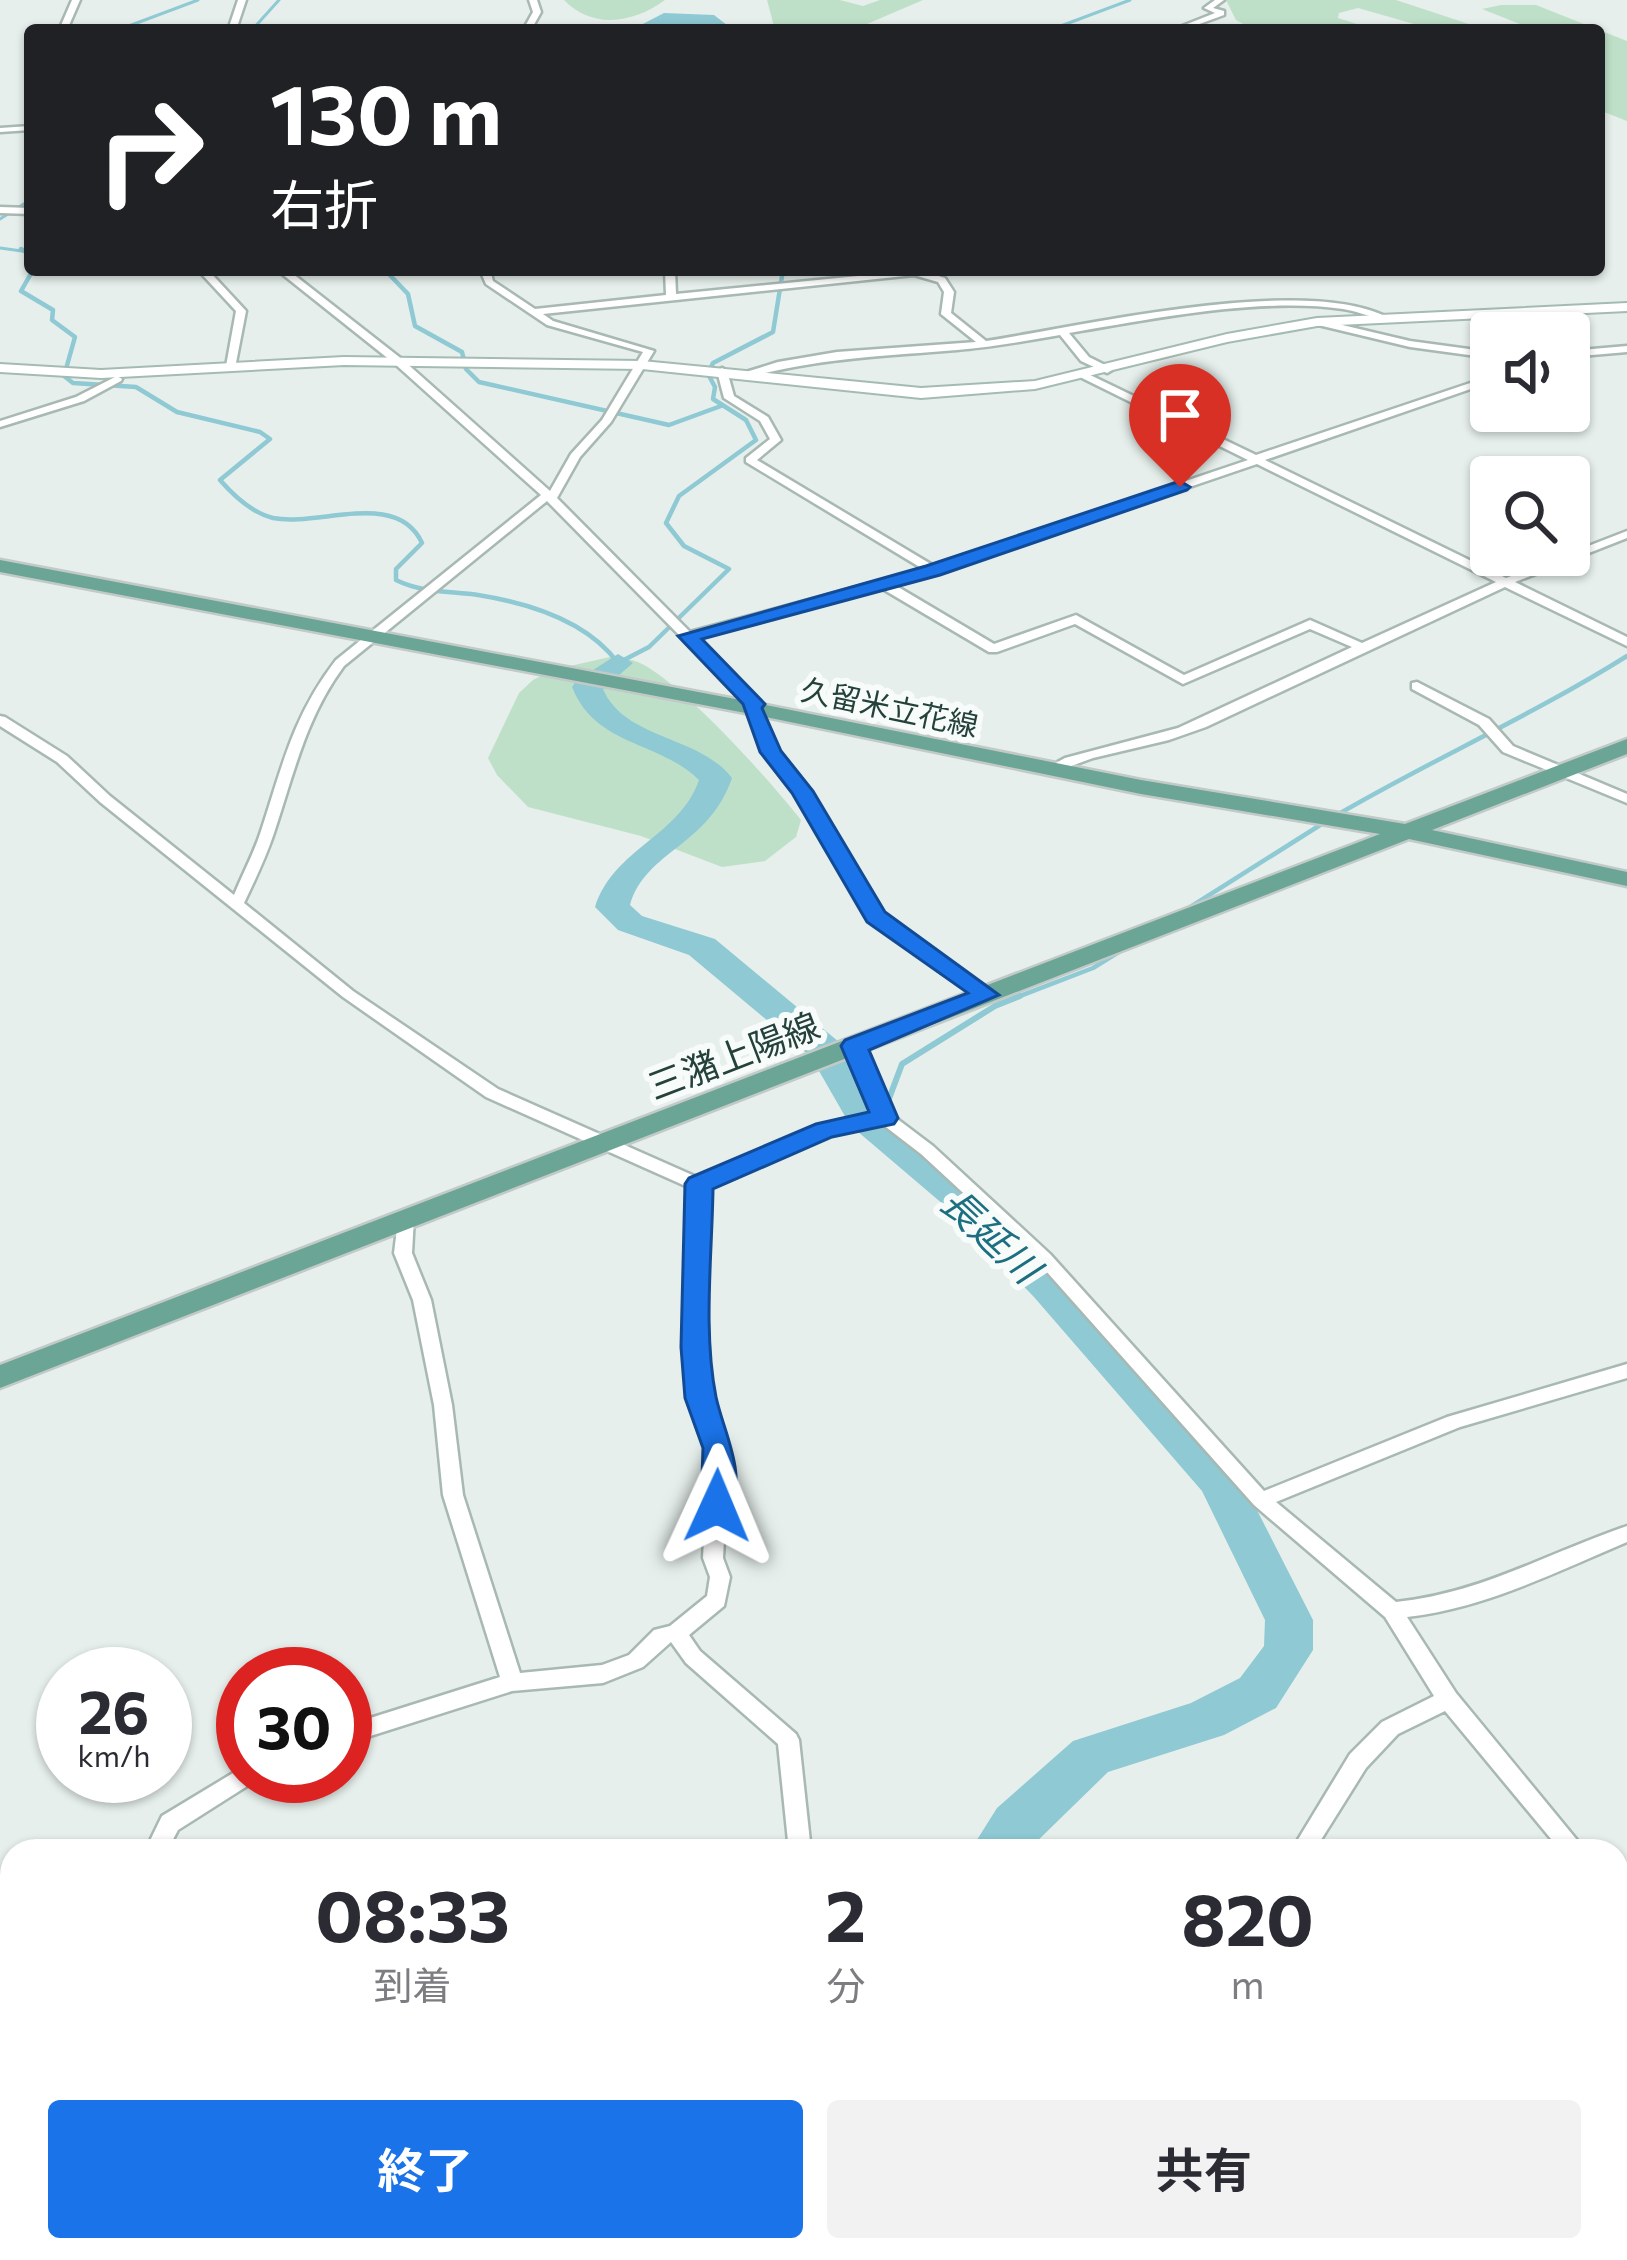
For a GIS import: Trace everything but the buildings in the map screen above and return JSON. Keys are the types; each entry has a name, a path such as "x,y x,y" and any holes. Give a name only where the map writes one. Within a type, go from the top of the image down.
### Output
{"main road":[{"name":"久留米立花線","path":"0,566 1052,770 1406,831 1627,879"},
{"name":"三潴上陽線","path":"0,1377 1627,746"}],"street":[{"path":"1192,24 1221,13 1208,8 1220,0"},
{"path":"209,276 241,311 231,366"},
{"path":"290,276 399,362 549,497 754,704 751,708 771,752 802,791 876,917 986,995"},
{"path":"238,902 267,834 284,766 312,696 340,663 549,497 574,456 606,422 649,352 575,332 532,312 487,276"},
{"path":"670,276 670,297"},
{"path":"778,276 779,286"},
{"path":"532,312 867,276"},
{"path":"928,276 942,280 949,292 946,314 984,344"},
{"path":"750,374 789,362 984,344 1258,307 1359,308 1380,316"},
{"path":"0,368 101,374 399,362 642,365 921,393 1016,387 1086,376 1227,338 1317,322 1627,308"},
{"path":"1317,322 1410,344 1470,352"},
{"path":"1063,332 1084,359 1107,370"},
{"path":"1590,352 1627,349"},
{"path":"714,370 729,398 764,419 776,440 750,460 933,571"},
{"path":"1086,376 1627,642"},
{"path":"0,424 80,399 117,379"},
{"path":"688,636 933,571 1470,386"},
{"path":"1052,770 1164,738 1506,582 1627,534"},
{"path":"882,583 993,649 1076,619 1183,680 1310,624 1364,648"},
{"path":"1418,686 1484,722 1508,749 1627,799"},
{"path":"0,720 62,759 105,799 348,994 492,1093 699,1184 825,1130 885,1118"},
{"path":"854,1046 885,1118 1045,1258 1261,1500 1392,1611 1448,1699 1565,1839"},
{"path":"372,1726 512,1682 603,1674 636,1661 662,1636 676,1633 717,1600 720,1576 713,1558 718,1448 701,1398 697,1347 699,1184"},
{"path":"406,1217 403,1253 422,1300 443,1405 453,1495 512,1682"},
{"path":"1261,1500 1454,1422 1627,1371"},
{"path":"1392,1611 1426,1609 1474,1595 1627,1534"},
{"path":"676,1633 693,1657 788,1740 799,1839"},
{"path":"1309,1839 1358,1761 1390,1728 1448,1699"},
{"path":"162,1839 170,1823 216,1794"}],"green space":[{"path":"564,0 665,0 640,14 614,20 588,16"},
{"path":"767,0 840,0 863,6 880,0 923,0 867,24 773,24"},
{"path":"1226,0 1396,0 1469,24 1414,24 1358,8 1339,13 1338,18 1357,24 1243,24"},
{"path":"1536,5 1584,24 1520,24 1482,9"},
{"path":"1605,32 1627,41 1627,121 1605,112"},
{"path":"610,657 646,666 706,715 801,820 796,837 765,861 722,867 641,836 528,807 497,775 488,758 519,693 552,670"}],"water":[{"path":"664,13 714,15 726,24 643,24"}],"waterway":[{"path":"134,24 198,0"},
{"path":"257,24 279,0"},
{"path":"1066,24 1130,0"},
{"path":"0,219 24,204"},
{"path":"0,248 24,251"},
{"path":"30,276 21,291 53,310 52,320 75,337 64,376 73,383 136,387 177,412 260,432 270,439 220,480 251,508 273,518 355,514 395,518 422,543 396,569 396,580 517,603 555,616 590,636 618,663 649,647 729,569 684,546 666,523 679,496 756,440 746,420 713,399 715,387 708,374 713,363 773,332 782,276"},
{"path":"391,276 408,294 415,326 462,352 466,369 479,382 669,425 721,406"},
{"path":"1337,815 1627,656"},
{"name":"長延川","path":"618,663 587,687 594,705 607,719 684,755 716,778 699,815 634,866 620,883 612,907 630,923 702,947 826,1050 864,1116 958,1196 1049,1287 1220,1481 1289,1620 1288,1650 1258,1693 1206,1720 1091,1756 1005,1839"},
{"path":"1184,911 1325,822"},
{"path":"1012,999 1093,968 1122,950"},
{"path":"864,1116 887,1104 902,1064 995,1006 1020,996"}],"route":[{"path":"717,1506 718,1448 701,1398 697,1347 699,1184 825,1130 885,1118 854,1046 986,995 876,917 802,791 771,752 751,708 754,704 688,636 933,571 1180,487"}]}
